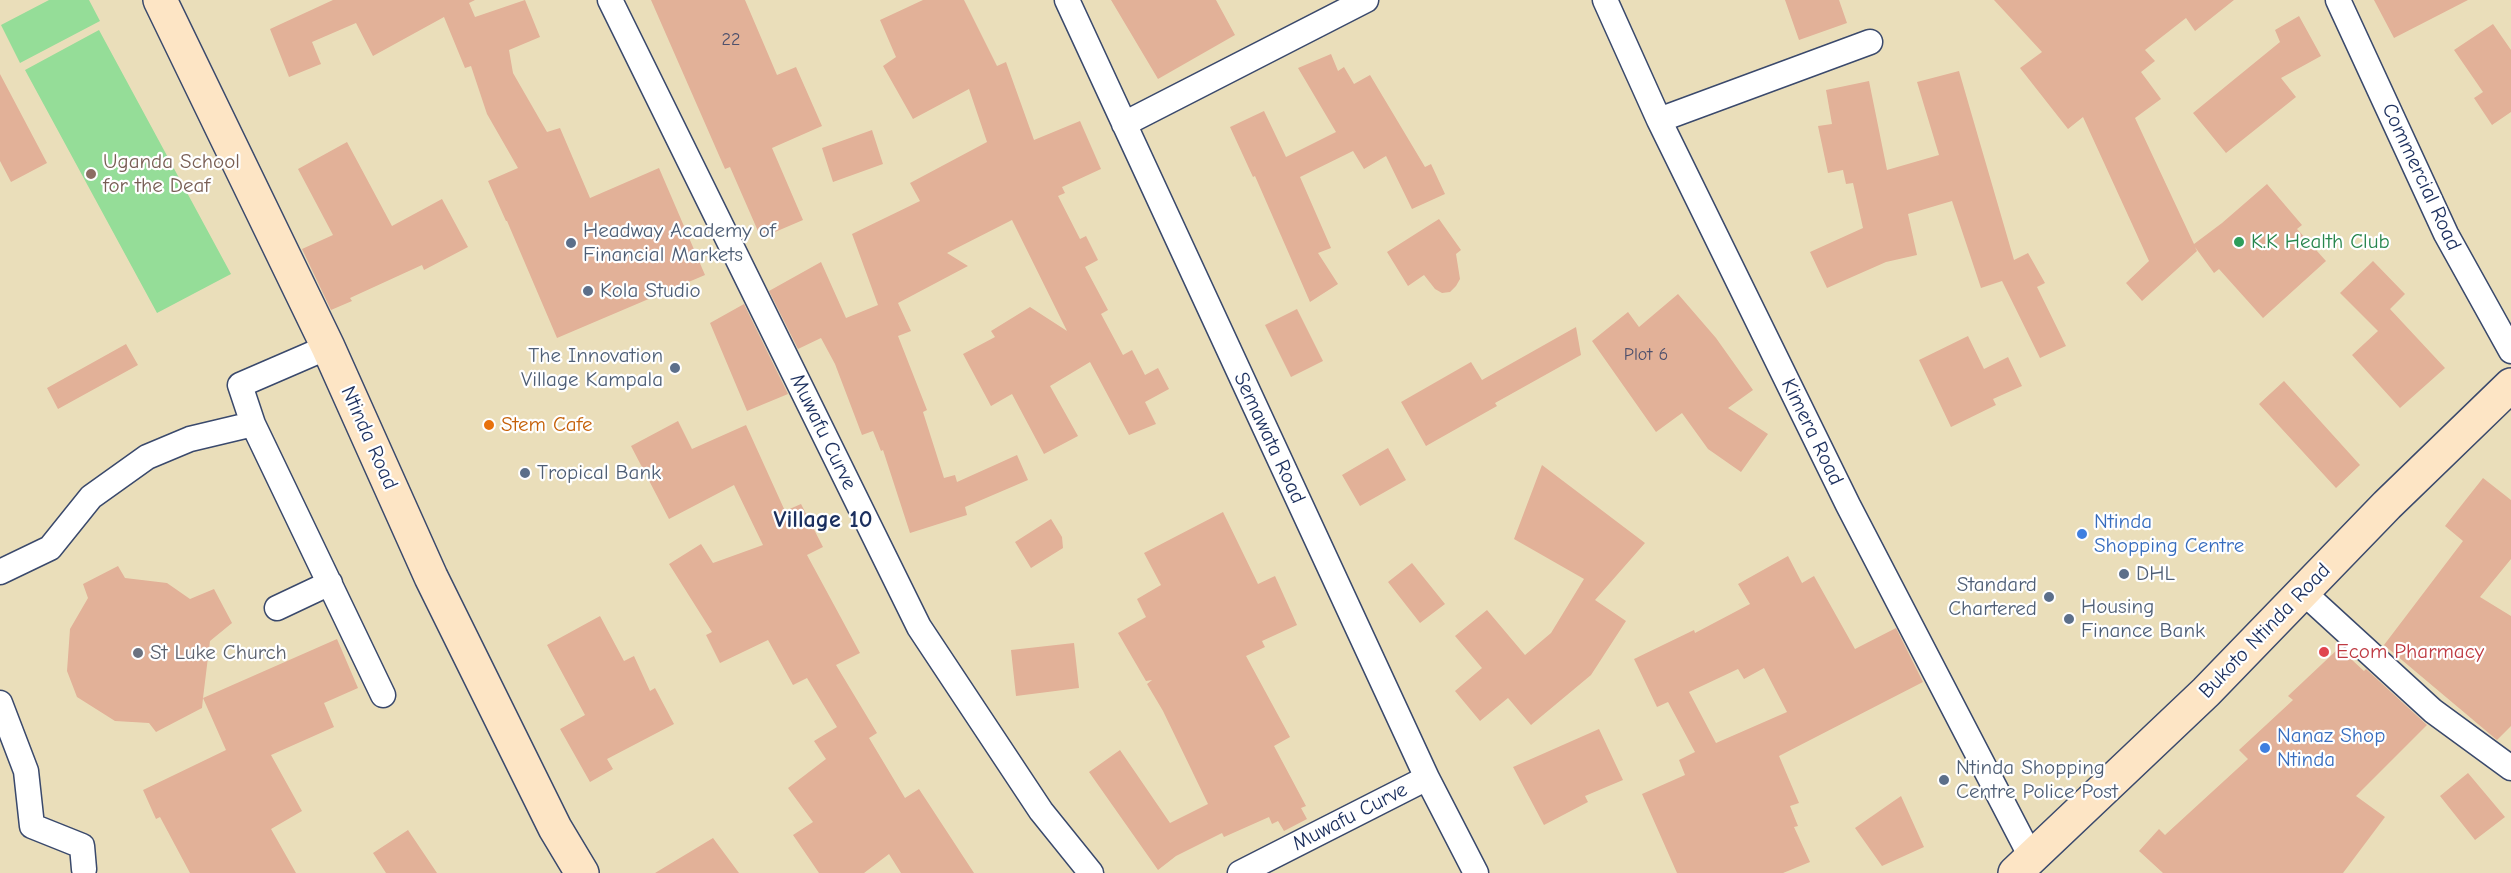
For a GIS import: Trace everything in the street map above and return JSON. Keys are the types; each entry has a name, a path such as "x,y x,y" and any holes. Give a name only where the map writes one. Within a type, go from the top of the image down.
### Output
{"main road":[{"name":"Ntinda Road","path":"160,0 328,347 431,578 578,872"},
{"name":"Bukoto Ntinda Road","path":"2023,865 2206,692 2387,505 2511,385"}],"street":[{"name":"Muwafu Curve","path":"610,0 919,627 1041,811 1091,873"},
{"name":"Semawata Road","path":"1067,0 1426,778 1476,873"},
{"path":"1124,124 1366,0"},
{"name":"Kimera Road","path":"1605,0 1659,120 2023,865"},
{"name":"Commercial Road","path":"2338,0 2446,234 2511,351"},
{"path":"1659,120 1870,42"},
{"path":"328,347 240,385 253,424 383,695"},
{"path":"0,572 50,548 91,497 147,457 190,439 253,424"},
{"path":"277,608 330,583"},
{"path":"2303,592 2433,711 2511,768"},
{"path":"0,703 26,771 32,826 82,846 82,872"},
{"name":"Muwafu Curve","path":"1240,873 1426,778"}],"green space":[{"path":"49,0 89,0 100,21 20,63 1,25"},
{"path":"99,30 231,274 157,313 25,70"}],"building":[{"path":"333,0 475,0 469,3 475,17 525,0 540,37 509,50 513,73 547,132 560,128 590,198 659,168 705,275 557,338 488,181 518,168 487,114 471,66 465,68 444,17 373,56 356,23 312,42 321,64 289,77 270,29"},
{"path":"651,0 745,0 777,75 796,67 822,126 772,148 803,220 761,238 730,167 725,169"},
{"path":"923,0 964,0 997,66 1006,62 1034,140 1080,121 1101,169 1062,187 1065,193 1058,196 1080,239 1086,236 1098,260 1085,267 1108,310 1101,314 1123,355 1132,350 1145,375 1158,368 1169,389 1145,402 1156,424 1129,435 1090,362 1050,386 1078,436 1044,454 1012,394 991,406 963,354 995,337 991,331 1030,307 1067,331 1012,220 947,253 968,266 898,303 911,331 898,336 927,410 923,412 944,478 955,475 957,482 1017,455 1028,480 965,507 967,515 910,533 883,450 881,451 873,431 862,435 835,364 821,338 798,349 769,291 821,262 846,318 878,305 852,234 920,201 910,183 987,142 969,89 913,119 883,66 896,57 880,20"},
{"path":"1111,0 1216,0 1235,35 1158,79"},
{"path":"1785,0 1839,0 1847,23 1799,40"},
{"path":"1994,0 2234,0 2195,31 2186,18 2145,50 2155,61 2141,72 2161,99 2135,118 2194,244 2267,184 2302,225 2297,229 2326,261 2263,318 2219,269 2214,273 2195,247 2197,251 2142,301 2126,283 2149,261 2083,117 2068,129 2020,68 2042,52"},
{"path":"2374,0 2468,0 2394,38"},
{"path":"2299,16 2321,56 2281,78 2296,97 2226,153 2193,113 2280,42 2275,30"},
{"path":"2493,24 2511,50 2511,112 2492,125 2474,98 2483,92 2454,50"},
{"path":"1331,54 1338,71 1344,67 1354,84 1370,75 1425,167 1431,164 1445,194 1412,209 1386,156 1364,169 1353,151 1300,177 1331,248 1318,253 1338,284 1310,302 1255,176 1253,177 1230,127 1264,111 1286,157 1336,132 1298,68"},
{"path":"1959,71 2014,260 2028,253 2045,283 2037,287 2066,346 2040,358 2002,281 1981,288 1952,201 1908,214 1917,255 1886,262 1827,288 1810,252 1863,228 1853,183 1846,184 1843,170 1828,173 1818,126 1832,124 1826,90 1869,81 1887,170 1939,155 1917,82"},
{"path":"0,74 47,163 11,182 0,161"},
{"path":"872,130 883,164 833,182 822,148"},
{"path":"347,142 392,226 442,199 468,247 424,270 422,265 350,298 352,301 331,310 302,249 333,235 298,169"},
{"path":"1439,219 1461,250 1456,254 1460,279 1450,292 1442,293 1435,289 1424,275 1408,286 1387,252"},
{"path":"2373,261 2405,294 2390,309 2445,368 2400,408 2352,355 2378,331 2340,293"},
{"path":"1678,294 1716,338 1753,390 1728,408 1768,434 1741,472 1708,449 1682,413 1656,432 1592,341 1628,312 1639,327"},
{"path":"744,304 788,394 747,411 710,323"},
{"path":"1297,309 1323,361 1291,377 1265,325"},
{"path":"1576,327 1581,355 1495,403 1497,406 1426,446 1401,402 1471,362 1482,380"},
{"path":"1968,336 1984,369 2008,357 2022,386 1993,399 1996,405 1951,427 1919,360"},
{"path":"126,344 138,365 58,409 47,388"},
{"path":"2284,381 2360,465 2336,488 2259,404"},
{"path":"678,421 692,449 746,425 785,511 801,504 823,547 807,555 860,653 836,665 877,733 869,738 905,798 919,789 974,873 901,873 889,854 864,873 819,873 793,835 813,822 788,788 826,759 814,741 837,727 807,678 793,685 768,640 720,663 706,635 712,632 669,564 701,544 713,563 763,545 734,485 669,519 631,446"},
{"path":"1388,448 1406,480 1360,506 1342,475"},
{"path":"1542,465 1645,543 1595,600 1626,621 1591,675 1531,725 1508,698 1480,721 1455,691 1482,668 1455,636 1487,610 1525,655 1551,633 1584,579 1514,539"},
{"path":"2483,478 2511,500 2511,559 2480,597 2511,616 2511,726 2497,740 2384,645 2463,541 2445,526"},
{"path":"1223,512 1258,584 1275,576 1297,625 1262,641 1265,647 1246,656 1290,737 1274,746 1306,806 1301,808 1307,819 1284,831 1278,821 1272,824 1269,817 1224,837 1222,833 1176,856 1158,870 1089,772 1120,750 1170,823 1208,804 1163,711 1147,684 1152,680 1146,681 1118,633 1146,617 1137,599 1161,585 1144,553"},
{"path":"1051,519 1062,537 1063,548 1031,568 1015,542"},
{"path":"1788,556 1802,583 1814,576 1855,649 1896,628 1923,682 1779,756 1799,803 1790,806 1798,826 1794,827 1810,862 1783,873 1677,873 1642,794 1685,775 1679,760 1695,752 1668,702 1657,707 1634,659 1694,630 1695,633 1750,604 1738,584","holes":["1764,668 1787,712 1716,743 1689,692 1738,669 1744,679"]},
{"path":"1412,563 1445,604 1420,623 1388,582"},
{"name":"St Luke Church","path":"118,566 125,578 167,583 190,599 214,589 232,623 210,641 202,708 156,732 149,723 115,721 77,697 67,671 70,629 88,598 83,584"},
{"path":"600,616 624,661 634,656 650,691 655,688 674,724 607,759 613,769 590,782 560,729 585,715 547,645"},
{"path":"337,639 358,688 324,703 334,727 271,755 302,811 271,829 296,873 190,873 160,817 156,819 143,790 226,750 203,698"},
{"path":"1074,643 1079,688 1016,696 1011,650"},
{"path":"2339,648 2364,671 2366,669 2427,725 2356,796 2385,817 2343,873 2163,873 2139,851 2159,829 2165,835 2248,759 2239,750 2293,700 2288,696"},
{"path":"1599,729 1623,780 1585,796 1588,802 1544,825 1513,767"},
{"path":"2468,773 2505,817 2475,840 2440,796"},
{"path":"1901,796 1924,847 1882,866 1855,828"},
{"path":"408,830 437,873 386,873 373,853"},
{"path":"713,838 739,873 655,873"}],"place":[{"name":"Uganda School for the Deaf","path":"91,174"},
{"name":"K.K Health Club","path":"2239,242"},
{"name":"Headway Academy of Financial Markets","path":"571,243"},
{"name":"Kola Studio","path":"588,291"},
{"name":"The Innovation Village Kampala","path":"675,368"},
{"name":"Stem Cafe","path":"489,425"},
{"name":"Tropical Bank","path":"525,473"},
{"name":"Ntinda Shopping Centre","path":"2082,534"},
{"name":"DHL","path":"2124,574"},
{"name":"Standard Chartered","path":"2049,597"},
{"name":"Housing Finance Bank","path":"2069,619"},
{"name":"Ecom Pharmacy","path":"2324,652"},
{"name":"St Luke Church","path":"138,653"},
{"name":"Nanaz Shop Ntinda","path":"2265,748"},
{"name":"Ntinda Shopping Centre Police Post","path":"1944,780"}],"district":[{"name":"Village 10","path":"823,520"}]}
